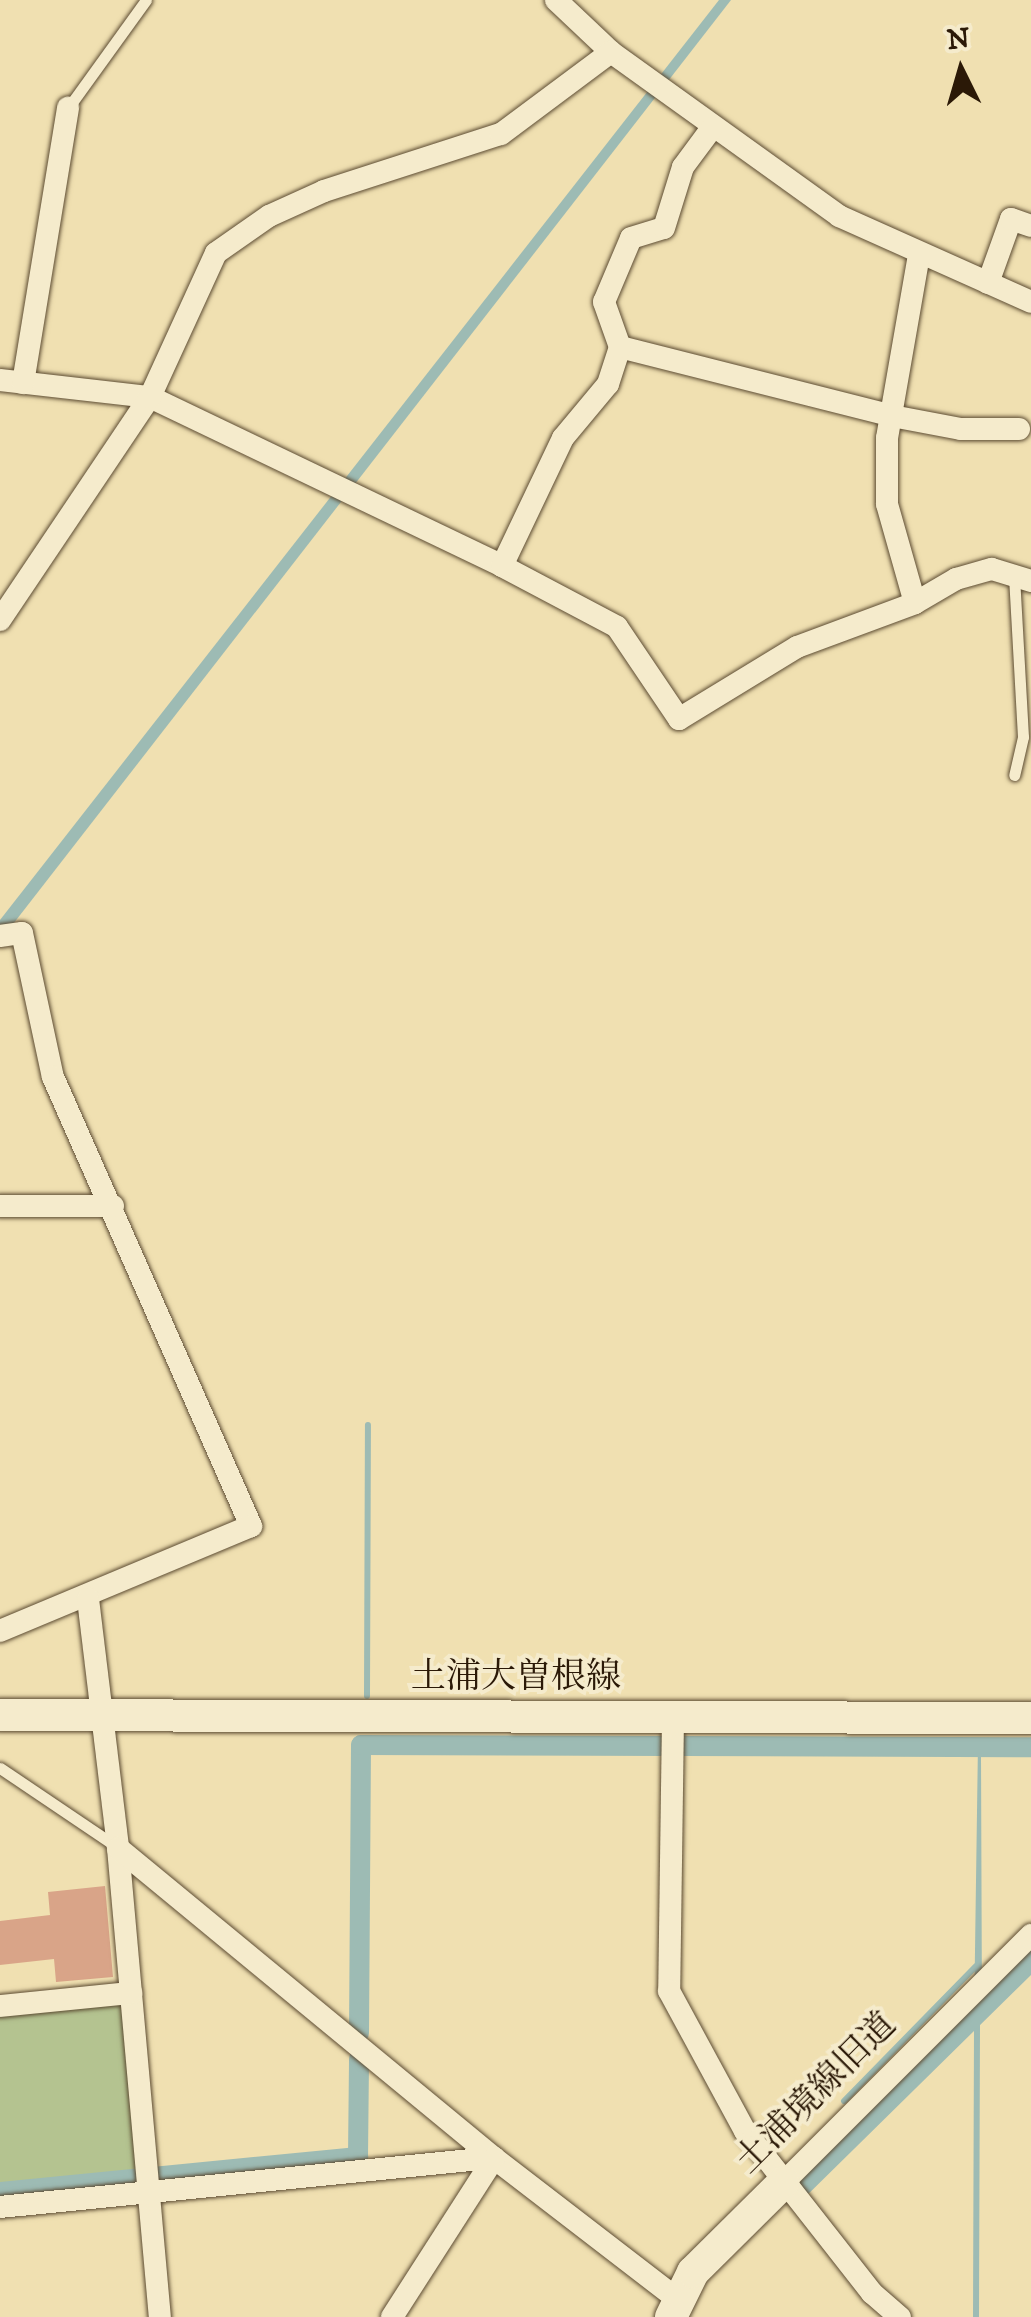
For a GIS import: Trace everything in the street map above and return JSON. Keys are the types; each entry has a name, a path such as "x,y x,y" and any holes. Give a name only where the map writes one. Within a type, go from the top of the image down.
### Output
{"main road":[{"name":"土浦大曽根線","path":"0,1714 1031,1718"},
{"name":"土浦境線旧道","path":"673,2308 701,2263 783,2183"}],"street":[{"path":"556,0 610,52 839,216 1031,302"},
{"path":"0,620 150,397 216,253 268,216 324,191 501,134 610,52"},
{"path":"68,108 12,382 150,397 502,566 616,627 679,718 796,647 915,603 956,578 992,569 1022,579"},
{"path":"502,566 563,438 608,384 620,347 604,302 631,238 664,228 683,166 712,128"},
{"path":"988,283 1011,219 1031,226"},
{"path":"915,603 887,504 892,416 919,255"},
{"path":"620,347 892,416 960,429 1019,429"},
{"path":"0,936 22,933 53,1077 251,1526 88,1599 0,1631"},
{"path":"0,1206 113,1206"},
{"path":"88,1599 118,1848 160,2317"},
{"path":"674,1718 669,1991 745,2131 872,2294 900,2317"},
{"path":"118,1848 673,2308"},
{"name":"土浦境線旧道","path":"783,2183 1031,1934"},
{"path":"0,2006 130,1993"},
{"path":"0,2207 494,2158"},
{"path":"392,2317 494,2158"}],"lane":[{"path":"68,108 146,0"},
{"path":"1014,775 1024,737 1026,634 1022,579"},
{"path":"0,1768 118,1848"}],"green space":[{"path":"125,2001 136,2170 0,2185 0,2014"}],"water":[{"path":"719,0 731,0 10,928 0,930 0,920"},
{"path":"978,1742 1031,1742 1031,1751 981,1752 982,2016 974,2020"}],"building":[{"path":"105,1886 113,1977 56,1982 54,1959 0,1965 0,1921 50,1915 48,1892"}],"waterway":[{"path":"367,1696 368,1425"},
{"path":"359,2033 361,1745 667,1746"},
{"path":"683,1746 1031,1747"},
{"path":"803,2185 1031,1961"},
{"path":"844,2101 976,1966"},
{"path":"976,2317 977,2014"},
{"path":"0,2192 358,2157 359,2059"}]}
